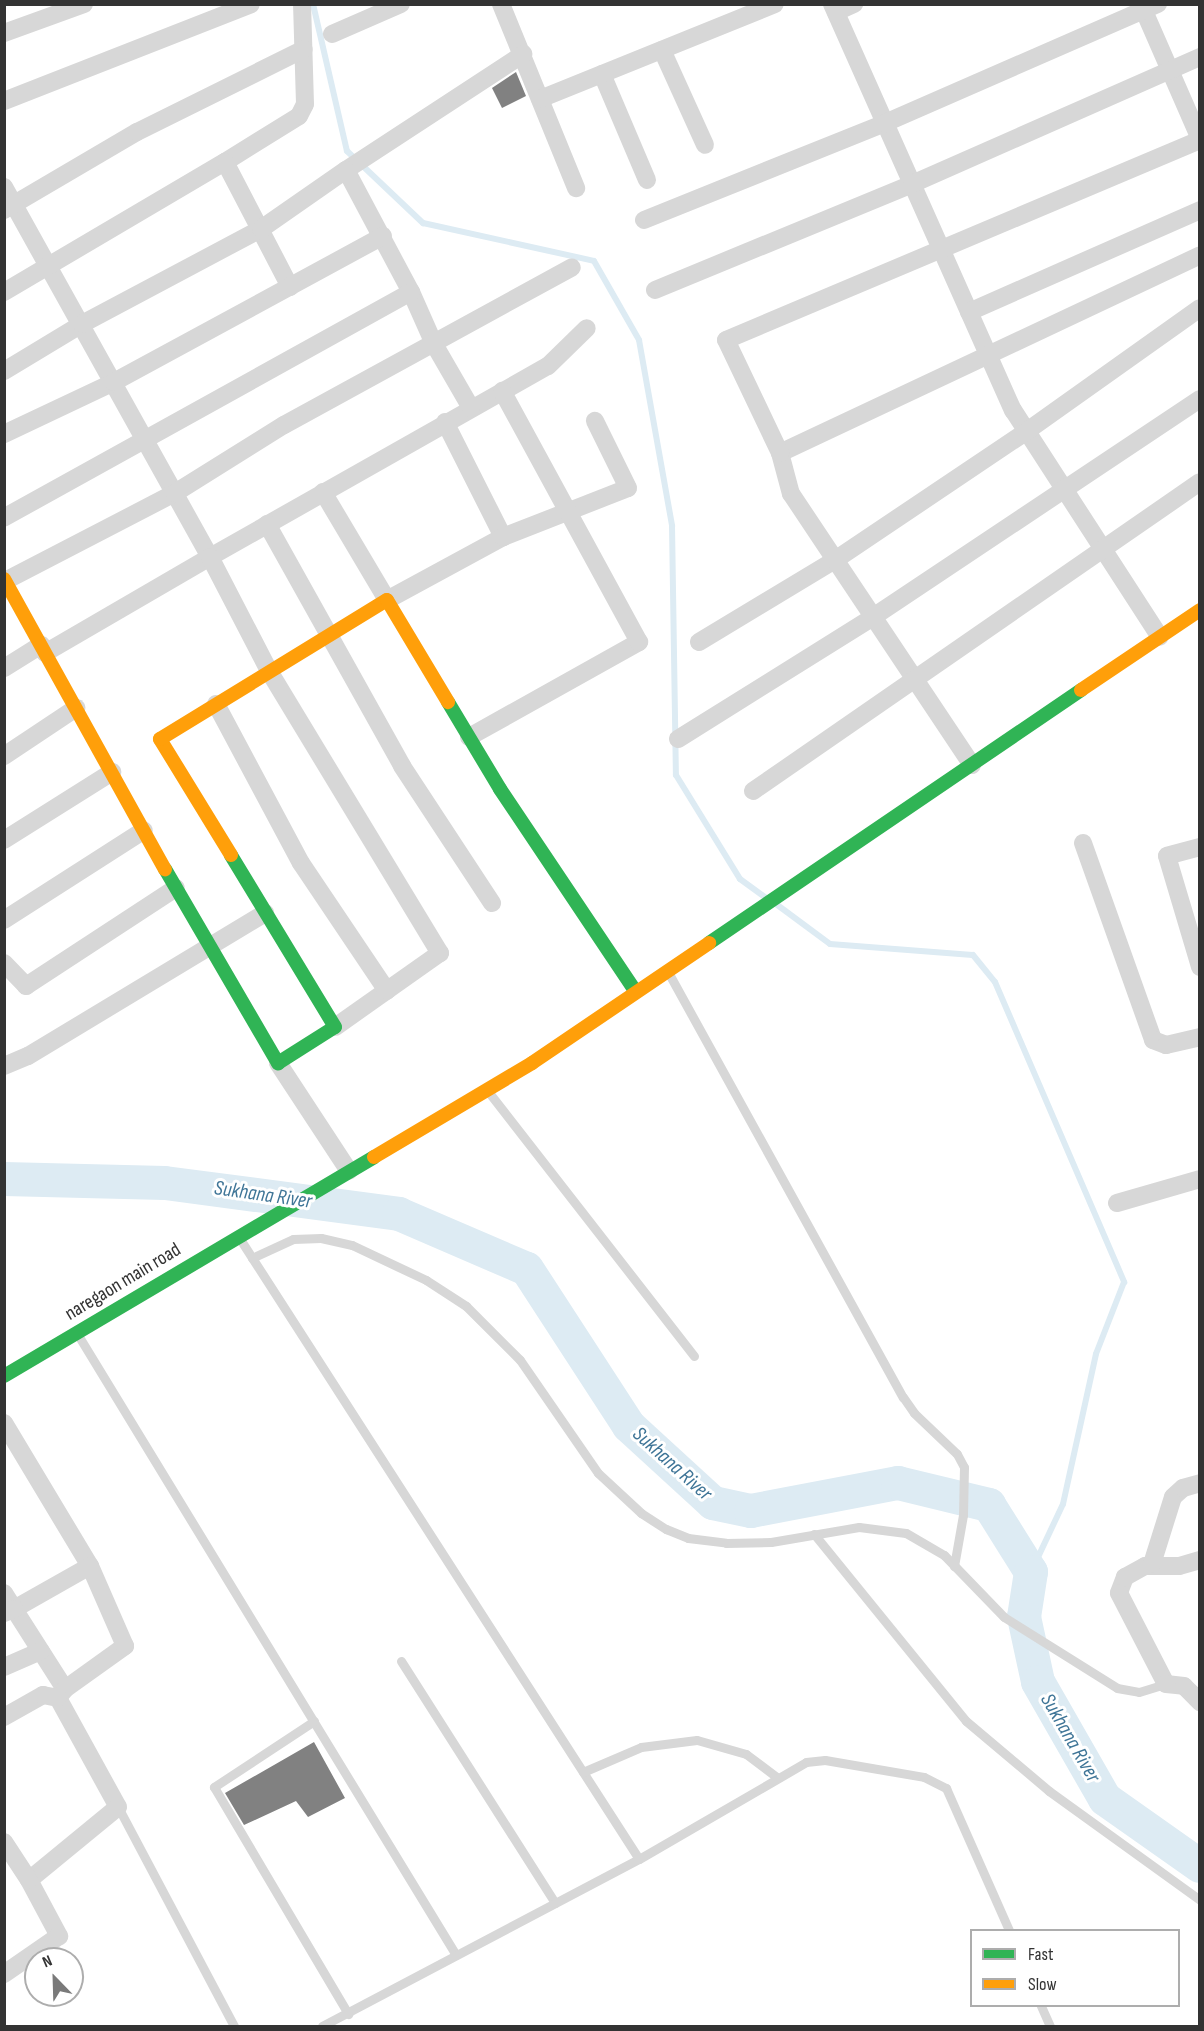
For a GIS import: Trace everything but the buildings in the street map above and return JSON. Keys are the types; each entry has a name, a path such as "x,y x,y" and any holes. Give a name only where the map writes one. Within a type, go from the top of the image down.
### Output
{"street":[{"path":"4,33 84,4"},
{"path":"4,101 252,4"},
{"path":"4,292 51,267 299,116 305,104 302,4"},
{"path":"332,33 401,4"},
{"path":"501,4 576,188"},
{"path":"540,99 776,4"},
{"path":"855,4 834,8 987,352 1027,431 1160,637"},
{"path":"644,220 885,123 1148,7 1170,70 1200,140 726,340 780,453 791,494 972,765"},
{"path":"10,207 137,132 304,49"},
{"path":"662,50 705,145"},
{"path":"4,371 82,324 261,229 346,170 523,54"},
{"path":"655,290 912,184 1200,57"},
{"path":"602,74 647,180"},
{"path":"225,162 290,287"},
{"path":"346,170 383,236 434,344 471,408"},
{"path":"4,187 10,207 51,267 210,557 269,671 440,953 278,1063"},
{"path":"969,312 1200,210"},
{"path":"4,434 114,382 383,236"},
{"path":"780,453 987,352 1200,255"},
{"path":"350,1171 278,1063 176,888 5,580 175,493 284,425 572,267"},
{"path":"4,518 411,292"},
{"path":"699,642 835,560 1027,431 1200,308"},
{"path":"4,668 210,557 445,422 548,366 587,328"},
{"path":"469,737 639,642 502,391"},
{"path":"678,739 873,617 1200,399"},
{"path":"335,1026 160,739 387,600 503,537 628,488 595,421"},
{"path":"445,422 503,537"},
{"path":"753,791 1200,483"},
{"path":"323,492 469,737 636,992"},
{"path":"267,524 328,636 422,799 492,903"},
{"name":"naregaon main road","path":"4,1376 486,1089 748,917 1200,610"},
{"path":"216,704 301,863 387,991"},
{"path":"4,756 76,708"},
{"path":"4,840 112,772"},
{"path":"4,920 144,830"},
{"path":"1083,843 1153,1040 1166,1045 1200,1037"},
{"path":"1200,847 1167,856 1200,967"},
{"path":"4,963 26,986 176,888"},
{"path":"4,1066 27,1056 265,913"},
{"path":"1117,1203 1200,1179"},
{"path":"4,1423 90,1566 125,1646 61,1694 43,1695 4,1717"},
{"path":"1152,1564 1173,1497 1183,1488 1200,1483"},
{"path":"1200,1560 1179,1566 1152,1564 1125,1577 1119,1593 1166,1684 1184,1686 1200,1702"},
{"path":"9,1611 90,1566"},
{"path":"4,1593 9,1611 41,1651 118,1807 28,1880"},
{"path":"4,1667 41,1651"},
{"path":"4,1842 59,1936 4,1974"}],"lane":[{"path":"667,971 903,1396 914,1413 957,1454 964,1467 963,1515 954,1566"},
{"path":"486,1089 694,1356"},
{"path":"239,1237 639,1860"},
{"path":"252,1258 293,1239 321,1238 352,1245 426,1280 466,1306 520,1360 598,1473 641,1514 666,1529 688,1538 726,1543 771,1542 859,1527 883,1528 927,1542 1004,1617 1117,1688 1138,1692 1166,1684"},
{"path":"77,1333 456,1954"},
{"path":"814,1534 966,1720 1049,1791 1200,1900"},
{"path":"401,1662 555,1903"},
{"path":"314,1721 213,1787 348,2014"},
{"path":"583,1772 641,1748 697,1740 746,1754 776,1777"},
{"path":"322,2026 639,1860 776,1777 806,1762 825,1760 938,1781 953,1797 1009,1929"},
{"path":"118,1807 234,2026"},
{"path":"1041,2007 1050,2026"}],"waterway":[{"path":"313,4 347,151 423,223 594,261 639,340 672,526 676,775 740,879 765,897"},
{"path":"776,904 830,944 973,955 995,982 1124,1282 1096,1354 1063,1504 1031,1572"},
{"name":"Sukhana River","path":"4,1179 165,1183 399,1214 527,1269 629,1426 713,1503 751,1511 898,1483 989,1505 1031,1572 1024,1617 1038,1682 1105,1799 1200,1866"}],"traffic: fast":[{"path":"709,943 1081,690"},
{"path":"448,702 500,789 636,992"},
{"path":"165,869 278,1063 335,1027 231,855"},
{"path":"4,1376 374,1157"}],"traffic: slow":[{"path":"4,579 165,869"},
{"path":"231,855 160,739 387,600 448,702"},
{"path":"1081,690 1200,610"},
{"path":"374,1157 532,1063 709,943"}]}
